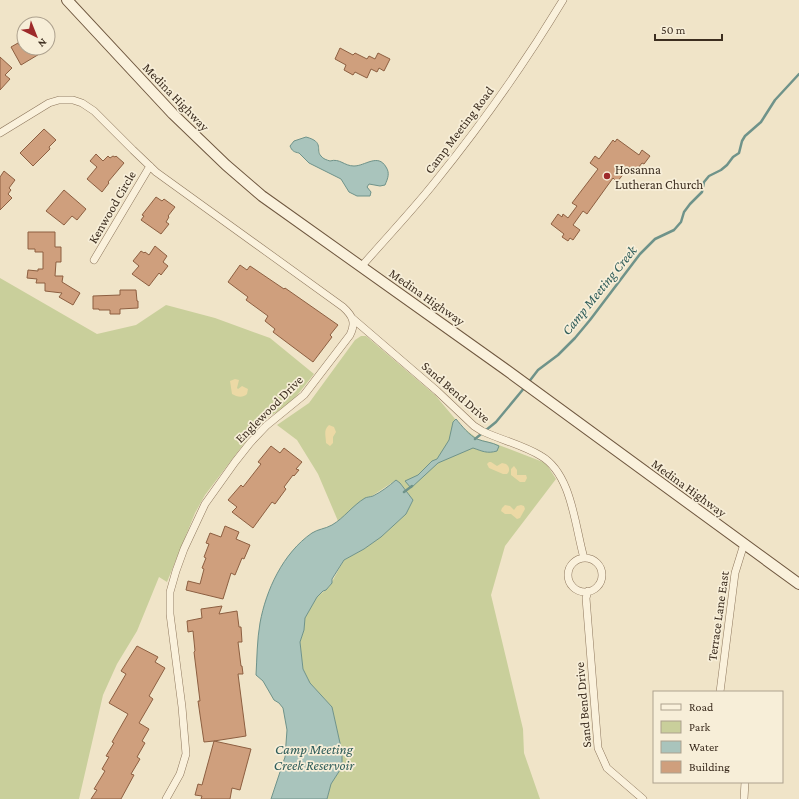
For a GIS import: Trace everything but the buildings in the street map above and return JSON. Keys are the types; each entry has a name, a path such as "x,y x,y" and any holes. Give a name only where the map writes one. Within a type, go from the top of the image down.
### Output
{"main road":[{"name":"Medina Highway","path":"66,0 173,114 226,165 262,196 505,369 799,584"}],"street":[{"name":"Camp Meeting Road","path":"362,266 435,182 467,140 501,95 536,44 563,0"},
{"path":"0,133 49,103 59,100 72,100 82,103 94,111 150,166 168,181 343,307 352,318"},
{"name":"Kenwood Circle","path":"94,260 150,166"},
{"name":"Sand Bend Drive","path":"352,318 441,395 474,426 482,431 542,456 557,471 565,487 572,508 584,558"},
{"name":"Englewood Drive","path":"166,799 180,774 186,754 183,713 170,606 170,592 184,549 199,515 220,483 250,443 266,426 304,395 350,335 353,328 352,318"},
{"name":"Terrace Lane East","path":"720,691 735,573 744,544"},
{"path":"584,558 595,561 602,575 598,585 588,591 583,591 573,586 568,577 569,571 574,562 584,558"},
{"name":"Sand Bend Drive","path":"588,591 586,598 598,748 607,768 643,799"},
{"path":"744,799 745,783"}],"green space":[{"path":"0,278 97,334 136,325 166,305 215,318 270,338 314,374 291,403 267,418 255,429 205,495 195,513 167,582 159,577 137,631 117,664 103,695 79,799 0,799"},
{"path":"361,336 366,336 435,395 462,427 478,439 496,444 543,462 547,465 556,479 505,546 491,595 523,729 524,753 540,799 327,799 331,784 342,764 342,752 332,707 310,683 303,669 300,642 304,630 305,618 317,597 329,587 344,560 364,549 381,537 406,514 413,500 396,480 372,496 366,498 338,521 318,474 297,440 277,425 309,403 355,340"}],"sand":[{"path":"235,379 239,380 238,389 242,386 248,389 247,394 244,396 240,397 232,394 230,381"},
{"path":"329,425 334,427 336,432 333,437 333,443 330,446 326,443 325,433"},
{"path":"489,462 497,466 502,463 506,464 509,468 509,472 507,474 503,474 489,468 487,464"},
{"path":"514,466 517,470 517,475 526,475 527,478 525,482 520,482 511,475 511,469"},
{"path":"505,505 510,506 514,510 517,506 521,505 524,506 525,509 520,518 517,519 511,514 505,514 501,511"}],"water":[{"path":"306,137 316,141 318,144 319,154 323,158 330,161 339,161 347,165 354,166 371,161 379,161 383,163 388,173 388,178 385,185 380,186 369,184 367,187 371,192 370,196 357,196 349,192 341,179 309,163 299,153 294,152 290,146 294,141"},
{"path":"456,419 474,438 499,446 497,451 487,452 473,448 438,463 411,488 405,481 418,475 432,461 437,459 449,440 453,422"},
{"name":"Camp Meeting Creek Reservoir","path":"396,480 413,500 406,514 381,537 364,549 344,560 332,579 332,583 317,597 305,618 304,630 300,642 303,669 310,683 332,707 342,752 342,764 340,770 331,784 327,799 271,799 285,757 287,730 283,708 274,700 263,681 256,675 260,623 271,585 284,562 302,541 312,533 332,525 360,501 379,493"}],"waterway":[{"name":"Camp Meeting Creek","path":"528,383 538,370 558,355 575,338 640,254 655,239 674,230 681,222 684,212 702,192 704,182 709,176 721,170 733,157 739,153 745,136 761,122 775,100 799,74"},
{"name":"Camp Meeting Creek","path":"475,439 496,422 525,387"},
{"name":"Camp Meeting Creek","path":"404,492 412,486"}],"place":[{"name":"Hosanna Lutheran Church","path":"607,176"}]}
